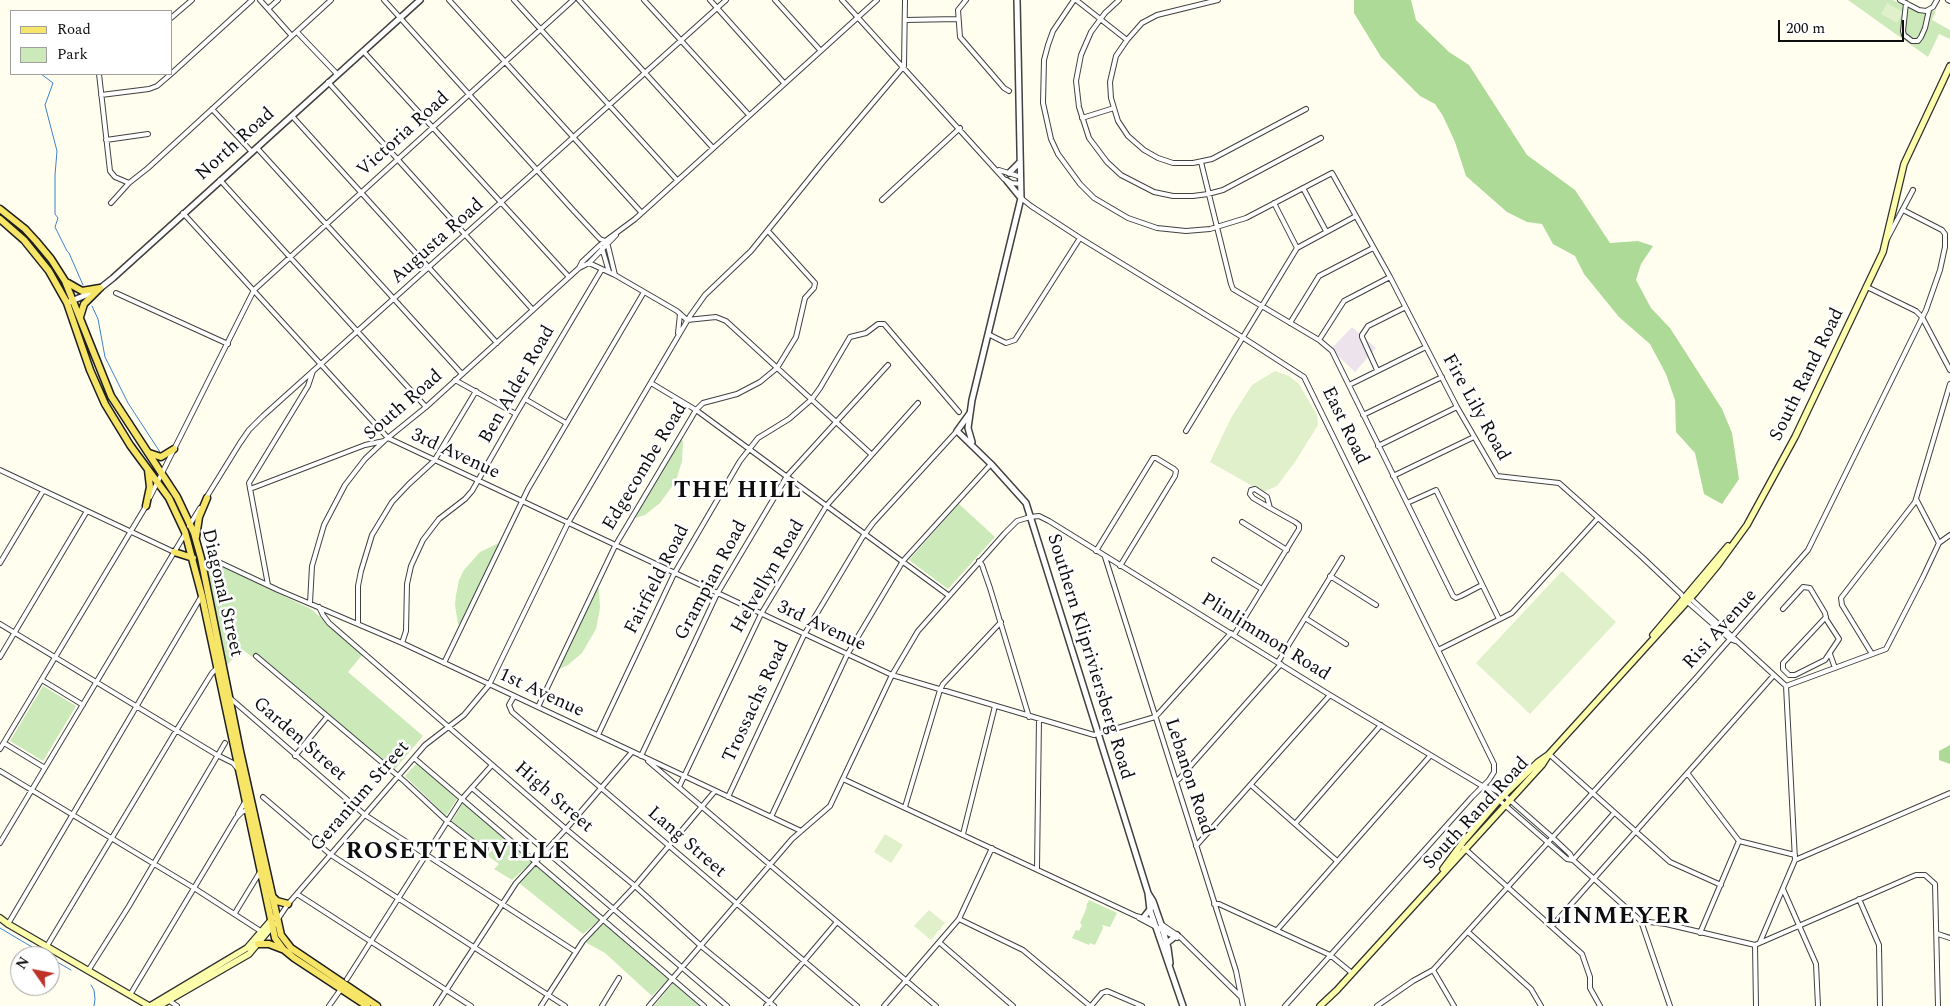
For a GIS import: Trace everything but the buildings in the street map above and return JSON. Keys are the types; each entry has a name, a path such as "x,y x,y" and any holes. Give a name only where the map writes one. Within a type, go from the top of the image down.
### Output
{"main road":[{"name":"South Rand Road","path":"1463,847 1510,801 1542,765 1549,754 1624,671 1750,520 1795,436 1867,287 1887,240 1904,164 1950,66"},
{"name":"Diagonal Street","path":"0,209 36,241 51,259 65,281 74,300 106,387 120,412 177,497 190,524 196,540 245,802 250,809 271,894 275,919"},
{"name":"Diagonal Street","path":"0,219 32,248 49,272 66,303 102,398 115,422 168,498 185,532 219,666 229,697 260,872 275,919"},
{"path":"65,281 75,289 82,291 99,289"},
{"path":"80,318 84,304 99,289"},
{"path":"146,450 155,456 162,457 174,449"},
{"path":"146,506 150,487 147,467"},
{"path":"196,540 199,517 206,498"},
{"path":"174,552 193,558"},
{"name":"South Rand Road","path":"1320,1006 1352,974 1425,893 1499,800 1538,762 1549,754"},
{"path":"271,894 277,901 288,904"},
{"path":"275,919 275,938 283,950"},
{"path":"275,919 281,935 291,948 377,1006"},
{"name":"Geranium Street","path":"159,1006 243,958 258,944 275,919"},
{"path":"0,920 47,946"},
{"name":"Geranium Street","path":"149,1006 244,950 264,933"},
{"path":"258,944 269,944 283,950 344,984 367,1006"},
{"path":"60,954 149,1006"}],"street":[{"path":"172,17 192,0"},
{"path":"172,73 252,0"},
{"path":"260,0 292,36"},
{"path":"268,9 278,0"},
{"path":"111,203 129,183 331,0"},
{"path":"384,0 606,244 615,275"},
{"name":"North Road","path":"66,303 99,289 420,0"},
{"path":"449,0 641,212"},
{"path":"514,0 677,180"},
{"name":"Victoria Road","path":"254,290 572,0"},
{"path":"579,0 713,148"},
{"path":"644,0 748,115"},
{"path":"710,0 784,83"},
{"name":"Augusta Road","path":"0,843 185,532 250,430 313,371 395,300 726,0"},
{"path":"775,0 820,50"},
{"path":"842,0 904,66 1021,198"},
{"name":"South Road","path":"310,603 312,566 318,542 330,511 351,476 384,441 426,407 579,268 589,263 619,232 876,0"},
{"path":"692,318 706,295 751,251 904,66 905,0"},
{"path":"966,0 958,8 961,39 1004,88 1009,91"},
{"path":"974,446 968,432 970,412 1021,198 1017,0"},
{"path":"1127,40 1075,0 1053,31 1044,60 1043,103 1051,139 1058,154 1080,184 1094,198 1128,218 1157,228 1186,231 1217,228 1246,218 1303,188 1326,231"},
{"path":"1119,0 1091,32 1081,55 1076,81 1079,107 1089,138 1106,162 1121,176 1154,192 1186,196 1208,194 1223,190 1321,138"},
{"path":"1218,0 1157,15 1142,23 1116,56 1110,82 1118,121 1128,136 1144,150 1158,158 1174,163 1201,162 1212,159 1306,109"},
{"path":"1927,10 1925,28 1921,37 1918,41 1912,42 1904,35 1903,31 1903,1 1927,10 1933,7 1937,0"},
{"path":"906,20 958,19"},
{"path":"297,32 337,74"},
{"path":"363,51 569,277"},
{"path":"99,75 110,172 115,177 129,183"},
{"path":"101,95 149,89 157,86 170,75"},
{"path":"328,82 533,310"},
{"path":"1082,118 1114,108"},
{"path":"212,109 325,225 462,374"},
{"path":"292,116 497,343"},
{"path":"882,200 960,128"},
{"path":"106,140 148,134"},
{"path":"1009,173 1020,162"},
{"path":"1201,162 1231,284 1234,289 1319,340 1332,350 1452,596 1456,598 1482,585"},
{"path":"997,169 1021,177"},
{"name":"Fire Lily Road","path":"1303,188 1332,173 1390,277 1404,308 1442,377 1456,407 1497,476 1559,483 1786,686"},
{"path":"220,180 426,407"},
{"path":"1007,181 1021,184"},
{"name":"South Rand Road","path":"1887,240 1913,190"},
{"name":"East Road","path":"1021,198 1080,238 1301,373 1494,764 1492,775 1483,787"},
{"path":"1274,203 1297,248"},
{"name":"Risi Avenue","path":"1377,1006 1413,981 1433,970 1593,794 1808,550 1929,303 1937,278 1946,238 1942,230 1903,210"},
{"path":"183,213 388,438"},
{"path":"1186,431 1297,248 1356,216"},
{"name":"Edgecombe Road","path":"538,707 615,546 696,410 703,403 726,398 760,382 777,368 796,337 805,298 814,288 815,283 768,231"},
{"path":"988,334 1006,343 1015,340 1080,238"},
{"path":"600,239 608,272"},
{"name":"South Road","path":"579,268 582,262 600,245 606,244"},
{"path":"1290,323 1320,276 1373,248"},
{"path":"589,263 615,275 687,320 692,318 721,318 871,454"},
{"name":"Ben Alder Road","path":"402,643 406,631 407,584 423,540 439,519 469,496 524,399 602,269"},
{"path":"1319,340 1344,301 1390,277"},
{"path":"1867,287 1911,308 1922,317 1950,370"},
{"path":"0,749 146,506 254,290"},
{"path":"444,663 521,501 644,292"},
{"path":"116,293 228,344"},
{"path":"1377,370 1362,335 1368,326 1404,308"},
{"path":"678,313 692,318"},
{"path":"677,338 678,313"},
{"name":"Geranium Street","path":"275,919 428,742 473,706 489,684 568,523 687,320"},
{"name":"Fairfield Road","path":"598,735 674,574 749,448 758,438 795,414 812,399 850,337 866,333 878,324 883,324 958,412"},
{"path":"1349,385 1426,347"},
{"name":"Grampian Road","path":"642,756 717,594 787,476 888,365"},
{"path":"268,585 249,483 308,386 313,371"},
{"path":"1363,415 1442,377"},
{"path":"455,380 516,414"},
{"path":"651,383 696,410 948,595"},
{"path":"1872,654 1842,605 1841,598 1916,500 1950,384"},
{"path":"358,623 361,571 372,535 392,502 434,461 476,391"},
{"path":"524,399 566,423"},
{"name":"Helvellyn Road","path":"679,787 761,614 827,505 918,403"},
{"path":"1378,446 1456,407"},
{"path":"957,430 970,412"},
{"name":"Southern Klipriviersberg Road","path":"957,430 1022,498 1030,517 1148,894 1150,910 1167,943 1170,963"},
{"name":"Trossachs Road","path":"728,797 804,635 864,534 957,430"},
{"path":"1393,476 1474,437"},
{"name":"3rd Avenue","path":"388,438 892,675 1086,734 1098,734 1160,713 1233,634 1298,532 1299,525 1270,508"},
{"path":"250,489 365,445 384,441"},
{"path":"1096,551 1152,458 1156,458 1174,469 1176,471 1175,476 1120,566"},
{"path":"771,816 847,655 903,561 991,464"},
{"path":"0,471 174,552"},
{"path":"1255,489 1267,497 1270,508 1253,498 1250,494 1251,490 1255,489"},
{"path":"1407,503 1436,490 1499,619"},
{"path":"0,563 43,491"},
{"path":"1916,500 1939,543"},
{"path":"0,657 88,511"},
{"name":"Plinlimmon Road","path":"1030,517 1038,516 1043,518 1483,787 1566,859 1573,860"},
{"path":"649,1006 770,864 800,831 830,806 892,675 918,631 948,595 1016,521 1030,517"},
{"path":"1438,650 1512,613 1598,518"},
{"path":"1242,522 1286,550"},
{"path":"1760,942 1795,858 1786,686 1882,652 1889,645 1939,543 1950,535"},
{"name":"Lebanon Road","path":"1105,557 1214,904 1237,979 1243,1006"},
{"name":"1st Avenue","path":"210,558 402,643 800,831"},
{"path":"1176,782 1279,663 1304,618 1342,558"},
{"path":"1214,560 1262,589"},
{"path":"979,561 1001,622 1029,717"},
{"path":"1330,576 1376,605"},
{"path":"1783,609 1799,591 1808,587 1826,613 1826,617 1840,639 1825,660 1795,675 1788,674 1783,667 1785,662 1826,617"},
{"path":"8,924 202,596"},
{"name":"High Street","path":"319,607 322,615 329,623 566,829 635,886 768,1004 774,1006"},
{"path":"1304,618 1346,644"},
{"path":"906,807 943,684 1001,622"},
{"path":"0,624 217,756 233,763 239,770"},
{"path":"1830,654 1835,668"},
{"path":"256,656 448,822 486,849"},
{"path":"47,946 176,730 219,666"},
{"path":"1552,926 1774,675"},
{"path":"42,680 83,705"},
{"path":"1196,846 1330,695"},
{"name":"Lang Street","path":"514,696 509,705 512,712 857,1006"},
{"name":"Garden Street","path":"229,697 365,815 576,952"},
{"path":"963,834 995,706"},
{"path":"295,756 327,717"},
{"path":"1037,869 1039,720"},
{"path":"1295,824 1382,725"},
{"path":"4,743 45,768"},
{"path":"88,971 225,743"},
{"path":"436,1006 516,883 566,829 632,752"},
{"path":"1549,754 1670,862 1721,885"},
{"path":"642,756 936,1006"},
{"path":"1278,930 1430,756"},
{"path":"414,758 704,1006"},
{"path":"329,1006 461,800 492,765"},
{"path":"0,772 194,888 264,933"},
{"path":"1688,774 1739,842 1795,858 1950,793"},
{"path":"843,779 1158,925 1184,942 1242,997"},
{"path":"1251,785 1337,861"},
{"path":"1285,1006 1483,787"},
{"name":"Plinlimmon Road","path":"1483,787 1491,788 1504,795"},
{"path":"472,788 727,1006"},
{"path":"541,1006 587,937 635,886 715,791"},
{"path":"1504,795 1553,838 1570,854 1573,860 1641,921 1670,1006"},
{"path":"263,797 331,855 565,1006"},
{"path":"130,995 245,802"},
{"path":"236,818 250,809"},
{"path":"1573,860 1614,813"},
{"path":"1700,933 1739,842"},
{"path":"1463,847 1578,949 1585,958 1590,988 1600,1006"},
{"path":"884,1006 959,919 992,848"},
{"path":"235,914 260,872"},
{"path":"1641,921 1666,924 1755,945 1916,875 1925,875 1935,884 1938,934 1938,1006"},
{"path":"1783,889 1817,966 1818,1006"},
{"path":"297,894 471,1006"},
{"name":"Southern Klipriviersberg Road","path":"1148,894 1154,905 1158,925 1183,1006"},
{"path":"1859,899 1879,945 1880,1006"},
{"path":"1214,904 1219,904 1330,955 1352,974"},
{"path":"1141,917 1154,905"},
{"path":"959,919 1023,950 1090,1006 1099,996 1108,991 1142,1006"},
{"path":"768,1004 837,922"},
{"path":"1468,932 1531,988 1541,1006"},
{"path":"1938,934 1950,938"},
{"path":"1167,943 1176,936"},
{"path":"940,943 1014,1006"},
{"path":"1755,945 1756,1006"},
{"path":"1433,970 1454,1006"},
{"path":"602,1006 619,978"},
{"path":"1226,982 1237,979"},
{"path":"168,1000 177,1006"}],"shaded area":[{"path":"1352,327 1376,348 1355,372 1331,349"}],"green space":[{"path":"1354,0 1411,0 1416,20 1449,52 1469,65 1527,155 1575,190 1610,243 1638,241 1653,246 1641,264 1636,280 1651,308 1670,328 1722,409 1732,433 1739,479 1722,504 1704,494 1695,453 1676,432 1675,400 1666,374 1650,344 1619,317 1584,274 1575,256 1553,244 1542,224 1527,222 1507,212 1466,176 1455,142 1443,116 1435,104 1420,96 1381,57 1354,13"},
{"path":"1848,0 1893,0 1923,14 1936,10 1932,20 1950,30 1950,39 1939,34 1928,57"},
{"path":"1887,3 1903,12 1897,23 1881,14"},
{"path":"1275,371 1289,376 1299,384 1317,415 1318,425 1295,462 1277,486 1263,492 1210,462 1231,418 1252,385"},
{"path":"681,438 683,442 682,461 676,481 660,503 645,515 635,518"},
{"path":"959,504 995,537 948,589 909,560"},
{"path":"499,543 460,625 458,624 455,605 459,580 464,570 480,552"},
{"path":"205,562 213,566 217,564 311,609 363,654 348,672 423,736 394,770 257,653 252,657 242,649 227,665"},
{"path":"1562,571 1616,622 1530,714 1476,663"},
{"path":"597,586 599,589 600,608 596,629 582,653 568,665 559,669"},
{"path":"43,686 76,706 43,761 10,741"},
{"path":"1950,745 1950,764 1939,760 1939,751"},
{"path":"417,763 457,799 446,816 405,776"},
{"path":"463,803 532,862 512,880 494,869 499,864 487,855 492,851 492,845 488,842 480,842 472,838 452,821"},
{"path":"885,834 903,845 891,863 874,852"},
{"path":"536,866 599,920 583,934 519,883"},
{"path":"1089,900 1117,913 1110,927 1102,925 1103,928 1095,945 1090,943 1089,945 1072,938 1076,930 1079,931 1082,925 1080,923"},
{"path":"929,910 945,923 931,940 914,926"},
{"path":"603,923 668,979 652,996 605,953 585,942"},
{"path":"673,983 699,1006 654,1006"}],"waterway":[{"path":"42,75 53,83 45,105 57,151 55,214 58,218 55,227 83,285"},
{"path":"92,306 98,319 105,357 128,403 160,452"},
{"path":"0,928 30,946"},
{"path":"60,964 71,970"},
{"path":"91,985 94,990 94,1006"}],"district":[{"name":"THE HILL","path":"738,492"},
{"name":"ROSETTENVILLE","path":"458,853"},
{"name":"LINMEYER","path":"1618,918"}]}
